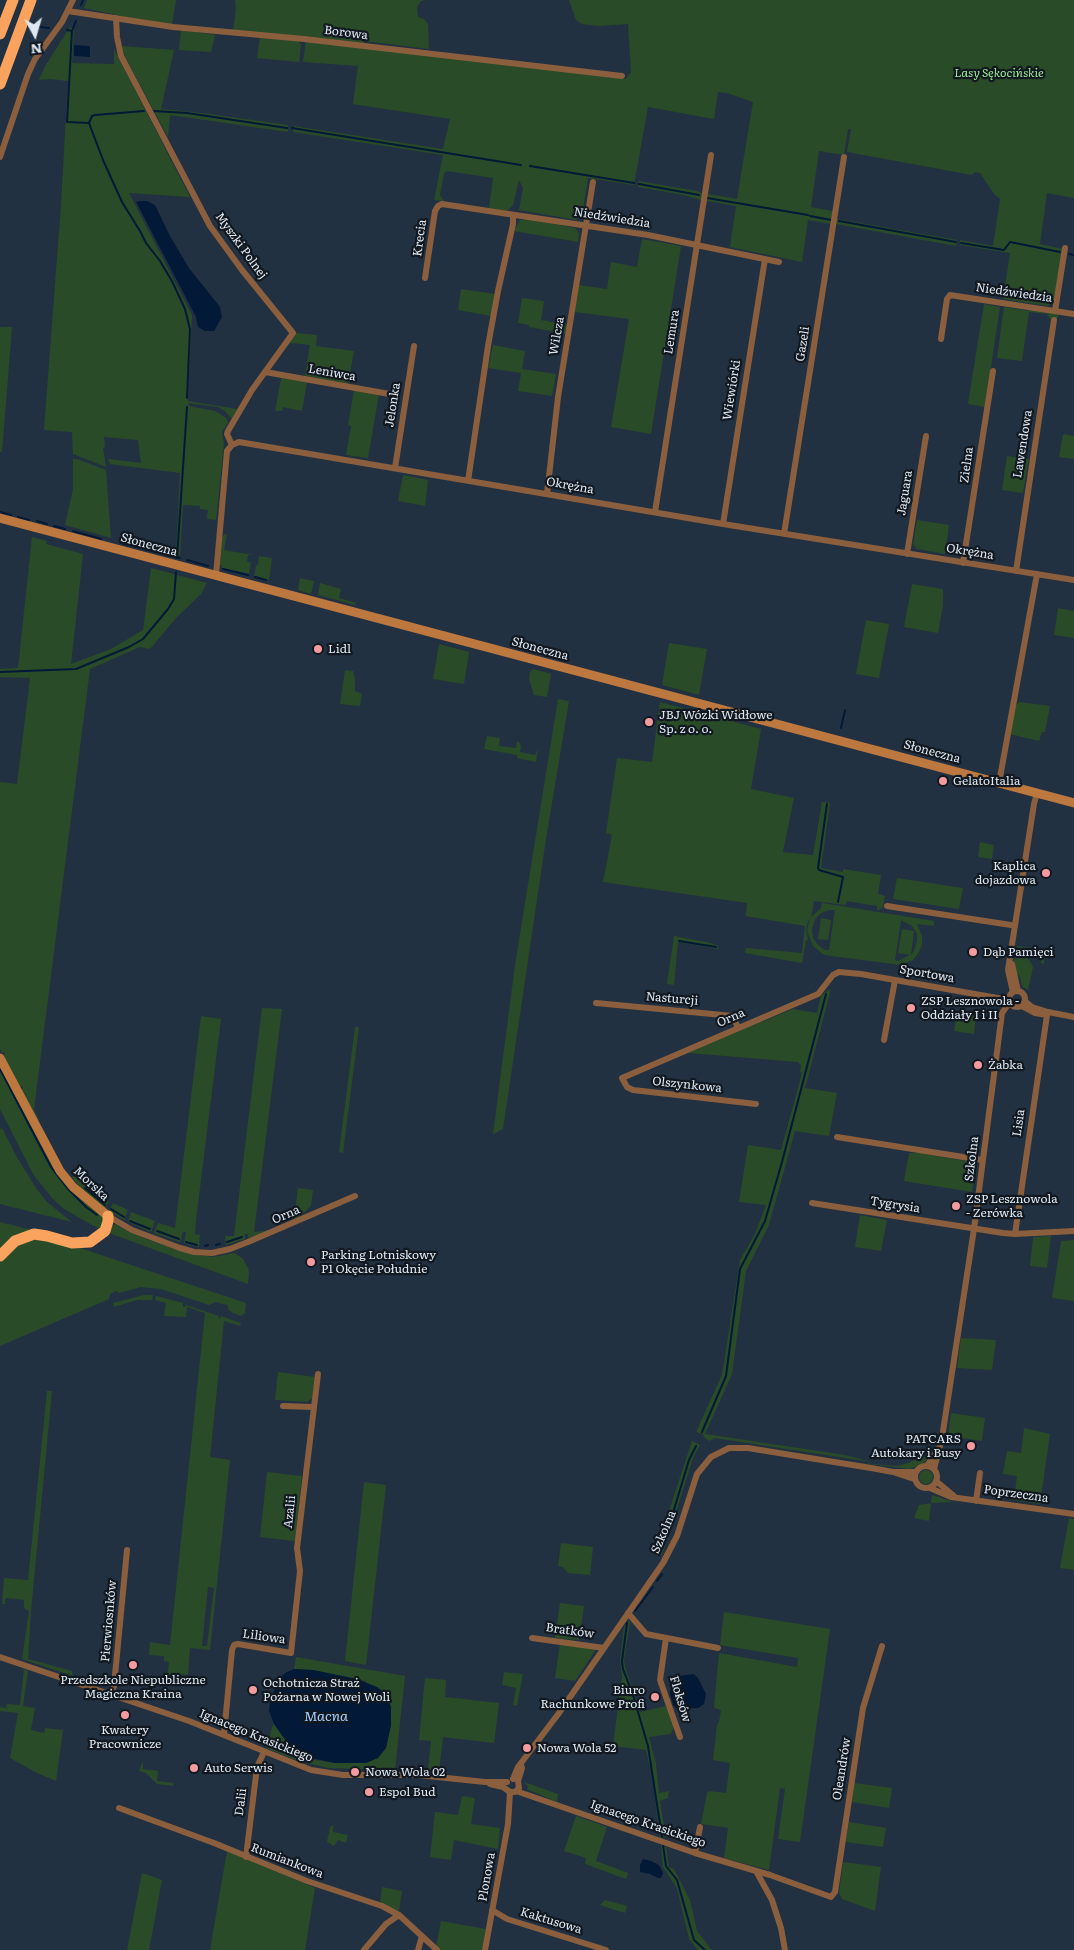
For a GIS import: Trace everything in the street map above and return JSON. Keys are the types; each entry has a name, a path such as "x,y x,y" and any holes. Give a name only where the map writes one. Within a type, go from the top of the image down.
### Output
{"highway":[{"path":"0,34 13,0"},
{"path":"0,84 31,0"},
{"path":"0,1256 16,1241 34,1234 72,1243 90,1242 105,1230 108,1216"}],"main road":[{"name":"Słoneczna","path":"0,518 1074,803"},
{"name":"Morska","path":"0,1058 60,1171 80,1194 108,1216"}],"street":[{"path":"0,157 28,74 40,50 68,11 73,0"},
{"name":"Borowa","path":"68,11 178,27 304,39 622,76"},
{"name":"Myszki Polnej","path":"116,18 121,56 210,226 242,270 292,331 293,335 252,390 227,433 232,445"},
{"name":"Lemura","path":"655,512 711,155"},
{"name":"Gazeli","path":"784,534 844,157"},
{"name":"Wilcza","path":"547,494 558,397 593,182"},
{"name":"Niedźwiedzia","path":"442,204 508,213 513,216 586,225 697,244 779,262"},
{"name":"Krecia","path":"425,278 435,211 442,204"},
{"path":"468,481 488,346 513,224 513,216"},
{"path":"1055,311 1065,248"},
{"name":"Wiewiórki","path":"723,524 765,259"},
{"name":"Niedźwiedzia","path":"941,339 950,295 1074,314"},
{"name":"Lawendowa","path":"1016,571 1054,320"},
{"name":"Jelonka","path":"395,468 414,346"},
{"name":"Zielna","path":"963,563 993,371"},
{"name":"Leniwca","path":"265,372 395,395"},
{"name":"Jaguara","path":"907,554 926,436"},
{"name":"Okrężna","path":"232,445 244,442 723,524 1074,580"},
{"path":"216,575 227,451 232,445"},
{"path":"1000,783 1037,574"},
{"path":"1024,1004 1024,994 1016,991 1008,970 1037,793"},
{"path":"887,906 1011,925"},
{"name":"Sportowa","path":"842,971 1011,1003 1018,1008 1024,1004"},
{"name":"Orna","path":"622,1078 818,994 833,975 842,971"},
{"path":"884,1040 895,980"},
{"name":"Szkolna","path":"930,1467 942,1438 974,1229 1002,1020 1016,991"},
{"name":"Nasturcji","path":"596,1003 733,1016 738,1028"},
{"path":"1024,1004 1035,1013 1061,1015"},
{"path":"1024,1004 1074,1017"},
{"name":"Lisia","path":"1015,1234 1047,1015"},
{"name":"Olszynkowa","path":"622,1078 627,1087 633,1090 756,1104"},
{"path":"837,1136 982,1160"},
{"name":"Orna","path":"224,1251 296,1223 355,1196"},
{"name":"Tygrysia","path":"812,1203 1015,1234 1074,1231"},
{"name":"Morska","path":"108,1216 132,1230 188,1250 208,1254 224,1251"},
{"name":"Azalii","path":"290,1653 300,1571 297,1548 318,1374"},
{"path":"282,1406 313,1408"},
{"name":"Szkolna","path":"513,1787 522,1768 521,1765 657,1573 672,1547 696,1474 708,1459 729,1448 748,1448 915,1475"},
{"path":"920,1467 930,1467 936,1473 936,1481 930,1488 921,1488 916,1484 915,1475 920,1467"},
{"path":"976,1500 980,1473"},
{"path":"936,1481 954,1497"},
{"name":"Poprzeczna","path":"930,1488 944,1495 954,1497 1074,1514"},
{"name":"Pierwiosnków","path":"111,1694 114,1686 128,1550"},
{"path":"628,1613 646,1634 718,1648"},
{"name":"Bratków","path":"532,1638 604,1648"},
{"name":"Floksów","path":"666,1638 660,1680 680,1737"},
{"name":"Liliowa","path":"224,1734 234,1645 238,1644 290,1653"},
{"name":"Oleandrów","path":"831,1896 835,1892 863,1708 882,1646"},
{"name":"Ignacego Krasickiego","path":"0,1657 224,1734 311,1770 349,1776 418,1774 513,1787 530,1797 534,1796 695,1852 831,1896"},
{"name":"Dalii","path":"246,1857 257,1767 264,1752"},
{"name":"Plonowa","path":"485,1950 508,1805 513,1787"},
{"name":"Rumiankowa","path":"120,1808 307,1882 382,1906 399,1915 437,1950"},
{"path":"695,1852 700,1827"},
{"path":"756,1871 772,1900 781,1928 785,1950"},
{"name":"Kaktusowa","path":"492,1910 507,1919 606,1950"},
{"path":"364,1950 386,1924 399,1915"},
{"path":"418,1950 422,1936"}],"green space":[{"path":"87,0 176,0 172,24 140,20 84,8"},
{"path":"235,0 427,0 421,1 417,7 418,17 424,19 428,24 429,49 364,41 364,44 233,31 236,9"},
{"name":"Lasy Sękocińskie","path":"569,0 1074,0 1074,198 1047,193 1040,244 1063,249 1054,300 1048,306 1003,299 1010,253 960,245 960,240 993,246 1000,199 995,195 980,173 975,172 972,175 847,152 851,129 848,129 844,155 819,151 811,207 833,211 831,224 808,220 802,262 730,247 736,206 707,201 708,194 737,199 753,102 727,93 718,92 714,119 648,107 634,185 588,178 582,216 577,220 519,210 523,188 519,180 513,205 507,211 489,208 493,178 447,171 444,173 440,195 444,201 434,200 443,155 293,132 294,126 443,149 450,119 353,104 358,66 303,62 306,41 626,79 631,72 628,24 599,26 582,24 576,20"},
{"path":"70,27 74,29 72,63 114,64 114,49 190,197 129,193 192,315 188,401 237,409 232,419 225,411 218,407 188,403 189,406 215,411 226,418 228,422 222,432 224,444 216,520 207,519 208,510 200,509 200,506 183,505 180,556 176,554 180,473 110,464 108,459 141,463 138,440 104,437 105,447 103,448 106,467 73,454 72,432 44,430 61,205 68,81 39,80 44,68"},
{"path":"181,30 215,35 211,52 179,50"},
{"path":"260,36 298,41 301,45 299,62 257,58"},
{"path":"122,46 174,50 161,109 288,125 288,132 170,115 168,137 122,51"},
{"path":"639,181 697,191 702,193 701,200 638,187"},
{"path":"527,219 575,228 579,233 578,242 514,231 520,220"},
{"path":"837,219 957,240 956,246 836,224"},
{"path":"642,239 681,246 651,434 611,427 629,319 575,312 579,285 607,289 611,262 637,267"},
{"path":"461,289 495,294 491,316 458,310"},
{"path":"522,298 544,301 541,320 567,325 565,334 518,323"},
{"path":"984,304 1000,307 985,407 968,404"},
{"path":"1004,307 1060,313 1056,320 1050,319 1047,314 1029,312 1022,361 997,358"},
{"path":"0,327 12,327 2,452 0,452"},
{"path":"296,333 317,335 316,346 354,351 348,384 305,376 310,345 288,344"},
{"path":"493,345 525,351 522,369 556,374 552,396 518,391 521,373 488,368"},
{"path":"281,378 307,382 302,411 283,407 282,411 275,411"},
{"path":"354,390 379,394 368,458 346,455 351,426 348,425"},
{"path":"1063,434 1074,436 1074,459 1059,457"},
{"path":"1007,456 1029,459 1023,493 1002,490"},
{"path":"73,459 106,470 111,538 65,525 73,489"},
{"path":"403,475 428,480 425,506 398,501"},
{"path":"917,520 949,525 945,554 917,549 913,544"},
{"path":"227,534 224,550 253,555 248,555 247,561 251,563 249,574 222,568 222,565 220,565 222,537"},
{"path":"32,537 47,541 46,544 83,554 71,664 111,649 143,630 151,568 207,583 201,594 177,617 150,649 140,647 90,669 34,1109 39,1120 37,1121 21,1090 22,1086 19,1087 3,1055 5,1054 4,1052 2,1053 0,1049 0,782 17,784 30,678 0,677 0,669 18,668"},
{"path":"259,556 272,558 269,580 254,576"},
{"path":"300,578 314,581 311,594 298,590"},
{"path":"320,583 341,589 339,598 356,603 355,605 318,595"},
{"path":"912,584 943,589 943,605 938,633 904,627"},
{"path":"1058,608 1074,611 1074,638 1054,635"},
{"path":"866,620 889,624 879,678 856,674"},
{"path":"669,643 707,649 699,695 662,685"},
{"path":"439,644 469,652 464,684 433,679"},
{"path":"533,669 551,674 547,697 534,695 529,679 530,672"},
{"path":"345,670 353,671 355,691 362,694 360,706 340,704"},
{"path":"558,699 569,701 546,839 503,1129 493,1134 515,965"},
{"path":"660,702 761,729 751,789 794,798 783,852 813,855 822,802 830,803 821,868 843,872 843,869 881,875 878,894 885,896 883,907 877,910 877,906 847,901 846,905 814,901 812,914 807,924 808,940 806,941 802,963 745,953 746,948 802,953 805,926 746,916 747,903 603,882 612,835 606,833 617,758 652,762"},
{"path":"1019,702 1050,706 1045,732 1042,732 1039,741 1010,734 1016,705"},
{"path":"487,736 500,738 499,746 516,748 517,742 519,742 521,746 520,752 535,755 538,749 536,762 517,758 517,755 484,749"},
{"path":"980,842 994,845 992,859 978,857"},
{"path":"897,878 963,888 959,909 893,899"},
{"path":"822,903 934,921 934,926 917,924 922,936 922,945 913,960 901,965 824,955 813,946 807,931 810,918 821,908","holes":["835,910 829,950 825,950 813,938 812,929 815,919 821,913","901,920 912,926 917,934 917,941 911,955 914,931 902,929 898,953 910,955 898,961 895,960"]},
{"path":"821,918 831,920 828,940 818,939"},
{"path":"674,936 711,943 718,946 718,949 678,942 674,985 667,984"},
{"path":"1017,946 1045,950 1044,964 1041,963 1037,954 1018,950"},
{"path":"1018,956 1028,958 1033,967 1028,990 1023,987 1019,975 1016,976 1014,960"},
{"path":"831,989 805,1088 837,1093 829,1136 795,1131 769,1225 746,1271 732,1374 705,1434 845,1455 872,1462 715,1438 709,1441 703,1436 704,1434 696,1432 722,1375 740,1260 755,1234 766,1205 739,1202 748,1145 781,1150 802,1073 800,1072 801,1065 798,1062 688,1053 761,1020 762,1022 793,1009 817,1013 821,995"},
{"path":"262,1008 282,1009 254,1232 273,1230 252,1239 251,1237 248,1238 248,1234 245,1234 245,1239 226,1245 225,1236 234,1236"},
{"path":"957,1013 976,1016 974,1034 954,1031"},
{"path":"201,1016 221,1019 196,1220 195,1234 200,1235 199,1247 184,1243 186,1232 183,1232 180,1242 154,1233 158,1223 175,1228"},
{"path":"355,1027 359,1027 343,1153 339,1152"},
{"path":"0,1065 51,1163 102,1216 101,1230 64,1209 52,1198 33,1174 0,1109"},
{"path":"2,1128 36,1188 47,1202 72,1222 0,1204 0,1129"},
{"path":"909,1153 920,1153 976,1163 972,1192 904,1181"},
{"path":"74,1176 102,1199 109,1202 105,1209 82,1189 72,1178"},
{"path":"298,1188 313,1190 311,1205 294,1221"},
{"path":"113,1203 128,1210 124,1220 109,1211"},
{"path":"131,1212 155,1221 151,1232 128,1222"},
{"path":"860,1215 887,1220 881,1251 855,1247"},
{"path":"0,1222 36,1231 0,1251"},
{"path":"114,1224 146,1239 190,1254 213,1257 235,1253 243,1259 248,1268 248,1284 109,1233 111,1226"},
{"path":"1051,1236 1047,1268 1030,1266 1033,1237"},
{"path":"35,1239 77,1247 246,1303 245,1313 241,1316 229,1310 227,1305 216,1302 209,1305 161,1289 141,1287 119,1293 117,1291 110,1294 109,1299 0,1346 0,1262 14,1247"},
{"path":"1074,1240 1074,1301 1052,1298 1061,1241"},
{"path":"144,1295 153,1295 152,1300 137,1300 114,1307 113,1303"},
{"path":"156,1296 183,1303 183,1307 186,1305 219,1316 218,1318 220,1319 221,1316 241,1323 240,1326 224,1321 210,1457 230,1460 210,1650 190,1648 188,1675 173,1673 172,1680 167,1679 169,1662 164,1661 164,1656 149,1655 150,1642 170,1645 205,1313 187,1307 186,1317 164,1316 166,1303 155,1300","holes":["208,1587 214,1588 207,1646 202,1646"]},
{"path":"961,1338 996,1340 992,1370 957,1368"},
{"path":"278,1372 315,1377 312,1398 307,1402 275,1400"},
{"path":"47,1391 52,1391 28,1659 72,1671 73,1676 22,1659 29,1611 24,1607 24,1600 6,1598 5,1604 2,1604 4,1578 28,1580"},
{"path":"951,1413 985,1418 982,1441 948,1436"},
{"path":"1024,1428 1050,1434 1040,1504 1014,1500 1017,1476 1003,1474 1007,1451 1021,1453"},
{"path":"692,1441 700,1445 693,1458 675,1515 668,1514"},
{"path":"921,1456 928,1458 924,1463 910,1469 861,1463 898,1466 911,1462"},
{"path":"923,1470 929,1470 933,1477 929,1484 923,1484 919,1480 919,1474"},
{"path":"267,1472 302,1476 295,1541 260,1537"},
{"path":"364,1482 386,1485 366,1665 345,1661"},
{"path":"932,1495 953,1502 931,1503"},
{"path":"931,1503 929,1521 914,1518 919,1505"},
{"path":"1069,1518 1074,1519 1074,1570 1060,1568"},
{"path":"666,1522 672,1524 662,1555 655,1555"},
{"path":"561,1543 593,1547 590,1575 568,1573 563,1567 558,1566"},
{"path":"560,1603 584,1606 579,1640 555,1638"},
{"path":"724,1612 830,1629 800,1842 778,1839 785,1789 780,1788 769,1870 724,1858 728,1828 701,1824 707,1793 709,1791 726,1793 730,1763 713,1760 717,1725 721,1710 714,1708 719,1653 797,1667 798,1658 720,1645"},
{"path":"629,1620 624,1659 640,1712 666,1706 674,1726 671,1734 649,1737 656,1764 659,1793 669,1791 668,1798 660,1801 666,1837 663,1836 663,1839 660,1838 652,1777 646,1750 613,1746 622,1676 620,1660 624,1627"},
{"path":"560,1644 597,1648 575,1681 555,1678"},
{"path":"296,1657 405,1676 395,1770 328,1768 296,1760 267,1748 274,1724 284,1738 306,1757 315,1760 335,1763 366,1763 386,1748 391,1725 391,1707 365,1681 313,1670 294,1669"},
{"path":"24,1669 28,1671 23,1706 35,1708 31,1730 44,1733 45,1728 63,1730 56,1781 10,1758 18,1713 0,1711 0,1707 6,1708 7,1704 20,1705"},
{"path":"504,1672 523,1674 517,1706 513,1705 516,1688 502,1685"},
{"path":"425,1678 446,1680 445,1697 499,1703 494,1743 443,1737 439,1771 428,1770 431,1741 419,1740"},
{"path":"143,1761 143,1769 158,1771 157,1781 173,1783 174,1786 157,1784 146,1773 139,1771"},
{"path":"524,1782 558,1794 557,1802 527,1789 528,1787"},
{"path":"854,1783 892,1788 889,1808 852,1802"},
{"path":"462,1796 475,1798 471,1824 500,1828 498,1849 454,1840 451,1860 430,1857 435,1812 458,1815"},
{"path":"576,1816 607,1827 596,1861 628,1873 626,1879 585,1864 586,1858 564,1851"},
{"path":"849,1822 886,1828 883,1847 846,1842"},
{"path":"333,1825 333,1832 348,1835 346,1843 338,1840 334,1846 327,1842 330,1827"},
{"path":"661,1845 666,1847 669,1867 674,1869 690,1900 697,1931 712,1950 698,1950 689,1939 677,1888 663,1867"},
{"path":"227,1851 315,1888 305,1950 210,1950"},
{"path":"843,1862 881,1867 875,1911 842,1899 839,1893"},
{"path":"142,1873 162,1880 149,1950 127,1950"},
{"path":"382,1887 402,1891 399,1911 380,1904"},
{"path":"605,1900 627,1906 625,1913 600,1905"},
{"path":"441,1921 486,1929 482,1950 440,1950 436,1947"}],"water":[{"path":"74,45 90,46 90,57 74,56"},
{"path":"147,201 155,205 170,236 189,268 220,307 222,317 214,331 205,331 198,327 196,317 136,202"},
{"name":"Macna","path":"294,1669 313,1670 357,1679 377,1687 386,1694 391,1707 391,1725 386,1748 378,1758 366,1763 335,1763 306,1757 298,1754 291,1748 274,1724 269,1711 270,1701 278,1681 285,1673"},
{"path":"694,1674 706,1694 704,1704 698,1708 677,1709 673,1705 670,1694 671,1683 679,1676"},
{"path":"643,1859 659,1865 663,1873 661,1878 640,1872 640,1865"}],"waterway":[{"path":"81,5 83,0"},
{"path":"72,31 76,21"},
{"path":"31,26 49,28"},
{"path":"67,30 72,31 67,122 89,123"},
{"path":"144,111 95,115 92,116 89,123 122,202 146,243 172,281 185,309 190,329 187,398"},
{"path":"154,111 187,113 287,128"},
{"path":"292,128 521,165"},
{"path":"530,166 634,183"},
{"path":"639,184 699,195"},
{"path":"707,198 808,215"},
{"path":"810,216 831,220"},
{"path":"839,221 956,242"},
{"path":"961,243 1004,250 1010,242 1060,252"},
{"path":"1069,254 1074,255"},
{"path":"177,558 187,407"},
{"path":"0,512 11,515"},
{"path":"18,517 29,520"},
{"path":"37,521 47,524"},
{"path":"54,526 65,529"},
{"path":"73,531 101,539"},
{"path":"121,543 180,558"},
{"path":"187,560 208,566"},
{"path":"223,569 248,575"},
{"path":"0,672 76,669 129,647 143,639 168,609 174,599 176,572"},
{"path":"255,577 266,580"},
{"path":"841,728 845,710"},
{"path":"827,804 818,868 819,870 843,877 838,902"},
{"path":"679,941 716,947"},
{"path":"702,1432 726,1376 740,1269 765,1221 826,994"},
{"path":"0,1069 51,1167 68,1189 97,1215"},
{"path":"85,1188 105,1205"},
{"path":"111,1209 124,1217"},
{"path":"130,1221 150,1229"},
{"path":"157,1231 179,1239"},
{"path":"227,1242 242,1237"},
{"path":"186,1242 197,1245"},
{"path":"216,1245 220,1244"},
{"path":"673,1513 689,1460 696,1446"},
{"path":"659,1555 669,1525"},
{"path":"657,1581 662,1574"},
{"path":"635,1611 653,1587"},
{"path":"627,1623 622,1661 623,1669 648,1746 662,1837"},
{"path":"663,1845 666,1866 677,1880 694,1940 705,1950"}],"place":[{"name":"Lidl","path":"318,649"},
{"name":"JBJ Wózki Widłowe Sp. z o. o.","path":"649,722"},
{"name":"GelatoItalia","path":"943,781"},
{"name":"Kaplica dojazdowa","path":"1046,873"},
{"name":"Dąb Pamięci","path":"973,952"},
{"name":"ZSP Lesznowola - Oddziały I i II","path":"911,1008"},
{"name":"Żabka","path":"978,1065"},
{"name":"ZSP Lesznowola - Zerówka","path":"956,1206"},
{"name":"Parking Lotniskowy P1 Okęcie Południe","path":"311,1262"},
{"name":"PATCARS Autokary i Busy","path":"971,1446"},
{"name":"Przedszkole Niepubliczne Magiczna Kraina","path":"133,1665"},
{"name":"Ochotnicza Straż Pożarna w Nowej Woli","path":"253,1690"},
{"name":"Biuro Rachunkowe Profi","path":"655,1697"},
{"name":"Kwatery Pracownicze","path":"125,1715"},
{"name":"Nowa Wola 52","path":"527,1748"},
{"name":"Auto Serwis","path":"194,1768"},
{"name":"Nowa Wola 02","path":"355,1772"},
{"name":"Espol Bud","path":"369,1792"}]}
